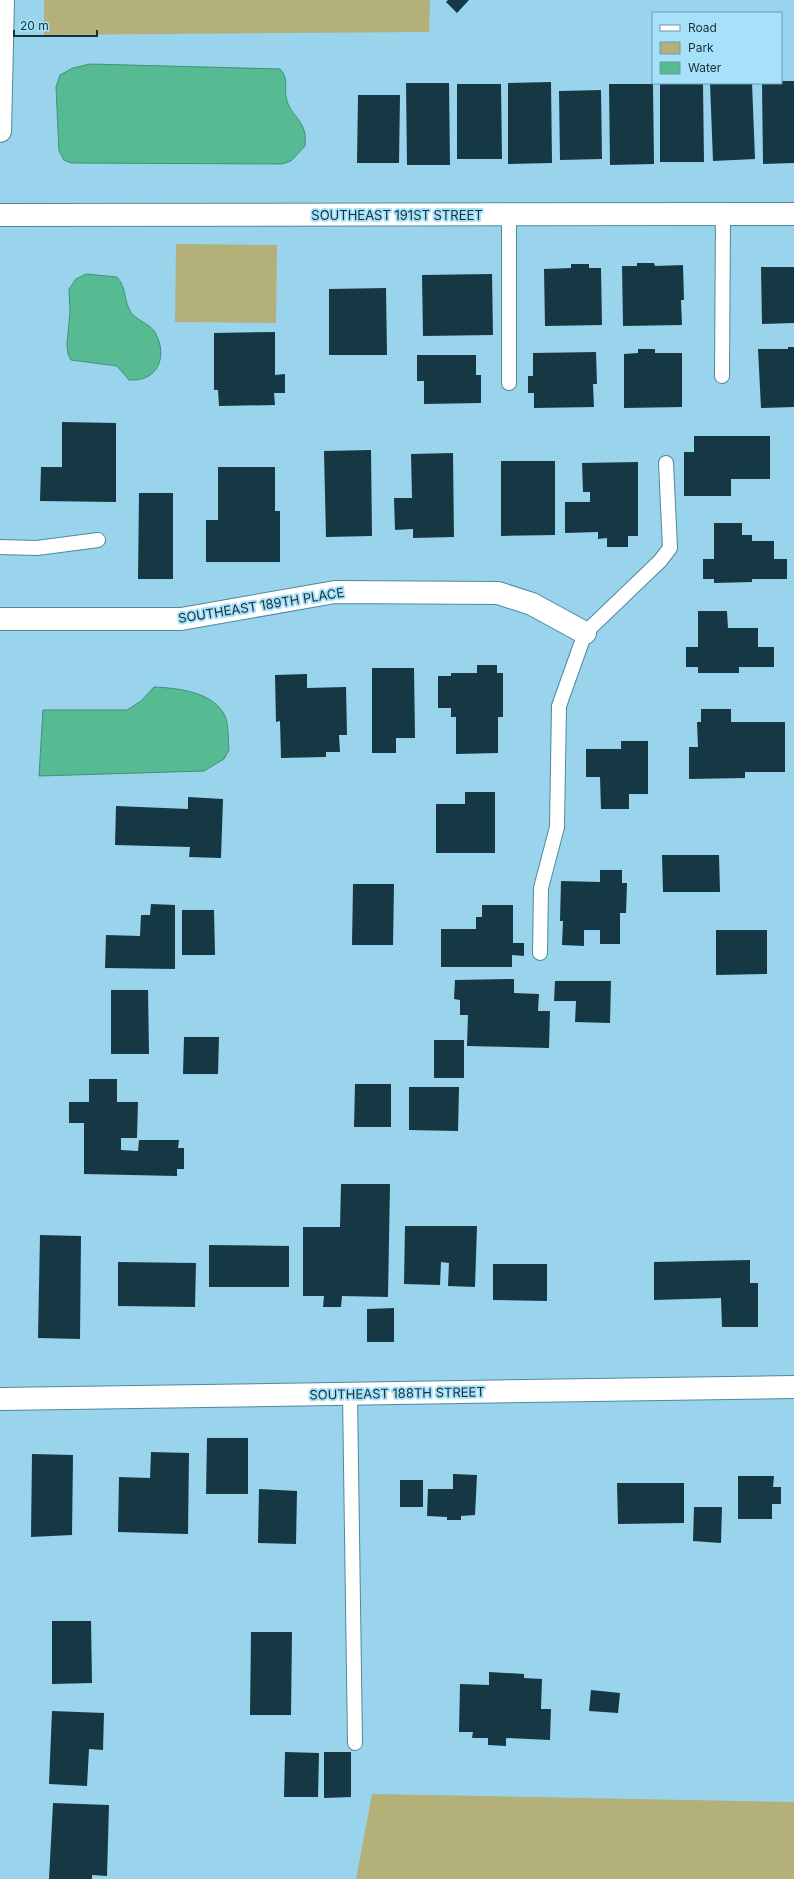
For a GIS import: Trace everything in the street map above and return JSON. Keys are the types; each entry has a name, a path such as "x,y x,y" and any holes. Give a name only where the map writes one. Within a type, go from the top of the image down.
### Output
{"street":[{"path":"0,131 3,0"},
{"name":"SOUTHEAST 191ST STREET","path":"0,215 794,214"},
{"name":"SOUTHEAST 189TH PLACE","path":"0,619 181,619 335,592 498,593 532,604 585,633"},
{"name":"SOUTHEAST 188TH STREET","path":"0,1399 794,1386"}],"lane":[{"path":"509,214 509,383"},
{"path":"722,376 723,214"},
{"path":"540,954 541,888 556,827 559,706 585,633 660,561 670,548 666,463"},
{"path":"0,547 37,548 98,540"},
{"path":"350,1394 355,1743"}],"green space":[{"path":"44,0 430,0 429,32 44,35"},
{"path":"176,244 277,245 276,323 175,322"},
{"path":"372,1794 794,1802 794,1879 356,1879"}],"water":[{"path":"90,64 280,69 286,80 286,97 288,105 304,130 305,146 291,161 282,164 71,163 64,160 59,151 56,87 60,75 73,68"},
{"path":"86,274 117,277 122,285 127,305 131,313 154,330 161,352 160,360 158,367 147,377 139,380 129,380 117,366 71,360 68,354 67,344 70,312 69,289 76,279"},
{"path":"154,687 184,690 194,693 213,701 220,708 225,716 228,728 229,750 224,759 204,771 39,776 43,710 127,710 141,701"}],"building":[{"path":"448,0 469,0 457,13 446,2"},
{"path":"782,81 794,81 794,163 763,164 762,84 782,84"},
{"path":"551,82 552,163 508,164 508,83"},
{"path":"406,83 449,83 450,165 407,165"},
{"path":"457,84 501,84 502,159 457,159"},
{"path":"609,84 653,84 654,164 610,165"},
{"path":"660,84 703,84 704,162 660,162"},
{"path":"710,84 752,84 755,159 713,161"},
{"path":"601,90 602,159 560,160 559,91"},
{"path":"358,95 400,95 399,163 357,163"},
{"path":"637,263 654,263 655,266 683,265 684,300 681,300 682,325 623,326 622,266 637,266"},
{"path":"571,264 589,264 589,268 601,268 602,325 545,326 544,269 571,268"},
{"path":"761,267 794,267 794,323 762,324"},
{"path":"492,274 493,335 423,336 422,275"},
{"path":"386,288 387,355 329,355 329,289"},
{"path":"275,332 275,375 285,374 285,393 274,393 275,405 219,406 218,390 214,390 214,333"},
{"path":"788,347 794,347 794,407 761,408 758,349 788,349"},
{"path":"638,349 655,349 655,353 682,353 682,407 624,408 624,354 638,353"},
{"path":"596,352 597,384 593,384 594,407 534,408 534,393 528,393 528,376 533,376 533,353"},
{"path":"417,355 476,355 476,375 481,375 481,403 424,404 424,381 417,381"},
{"path":"62,422 116,423 116,502 40,501 41,467 62,467"},
{"path":"694,436 770,436 770,479 731,479 731,496 684,496 684,452 694,452"},
{"path":"371,450 372,536 326,537 324,451"},
{"path":"453,453 454,537 413,538 413,529 395,530 394,498 412,498 411,454"},
{"path":"501,461 555,461 555,535 501,536"},
{"path":"638,462 638,536 628,536 628,547 607,547 607,538 598,539 598,532 565,533 565,502 590,502 590,492 583,492 582,463"},
{"path":"218,467 275,467 275,511 280,511 280,562 206,562 206,520 218,520"},
{"path":"139,493 173,493 173,579 138,579"},
{"path":"714,523 742,523 742,535 752,535 752,541 774,541 774,559 787,559 787,579 752,579 752,582 714,583 714,579 703,579 703,559 714,559"},
{"path":"698,611 727,611 728,628 758,628 758,647 774,647 774,667 739,667 739,673 698,673 698,667 686,667 686,647 698,647"},
{"path":"477,665 497,665 497,673 503,673 503,717 498,717 498,753 456,754 456,717 451,717 451,708 438,708 438,676 451,676 451,673 477,673"},
{"path":"372,668 414,668 415,738 396,738 396,753 372,753"},
{"path":"307,674 307,688 346,687 347,735 339,735 340,752 326,752 326,757 281,758 280,721 276,722 275,675"},
{"path":"701,709 731,709 731,722 785,722 785,772 745,772 745,778 689,779 689,747 698,747 697,722 701,722"},
{"path":"621,741 648,741 648,794 629,794 629,809 601,809 600,777 586,777 586,749 621,749"},
{"path":"465,792 495,792 495,853 436,853 436,804 465,804"},
{"path":"188,797 223,799 221,858 189,857 190,847 115,845 116,806 188,809"},
{"path":"662,855 719,855 720,892 663,892"},
{"path":"600,870 622,870 622,883 627,883 626,913 620,913 620,944 600,944 600,930 584,930 584,946 562,945 563,921 560,921 561,881 600,882"},
{"path":"353,884 394,884 393,945 352,945"},
{"path":"151,904 175,905 175,969 105,968 106,935 140,936 141,915 150,915"},
{"path":"482,905 513,905 513,943 524,943 524,956 512,955 512,967 441,967 441,929 476,929 476,917 482,917"},
{"path":"182,910 214,910 215,955 182,955"},
{"path":"716,930 767,930 767,974 716,975"},
{"path":"514,979 514,993 539,994 538,1011 550,1011 549,1048 467,1046 468,1015 460,1015 460,1000 454,999 455,980"},
{"path":"555,981 611,981 610,1023 575,1022 576,1001 554,1001"},
{"path":"111,990 148,990 149,1054 111,1054"},
{"path":"184,1037 219,1037 218,1074 183,1074"},
{"path":"434,1040 464,1040 464,1078 434,1078"},
{"path":"89,1079 117,1079 117,1102 138,1102 137,1138 121,1138 121,1150 138,1151 139,1140 179,1140 178,1148 184,1148 184,1169 177,1169 177,1176 84,1174 84,1123 69,1123 69,1102 89,1102"},
{"path":"355,1084 391,1084 391,1127 354,1127"},
{"path":"409,1087 459,1087 458,1131 409,1130"},
{"path":"341,1184 390,1184 388,1297 342,1296 341,1307 323,1307 324,1296 303,1296 303,1227 340,1227"},
{"path":"405,1226 477,1226 475,1287 448,1286 449,1263 441,1262 440,1285 404,1284"},
{"path":"40,1235 81,1236 80,1339 38,1338"},
{"path":"209,1245 289,1246 289,1287 209,1287"},
{"path":"750,1260 750,1283 758,1283 758,1327 722,1327 721,1298 654,1300 654,1262"},
{"path":"118,1262 196,1263 195,1307 118,1306"},
{"path":"493,1264 547,1264 547,1301 493,1300"},
{"path":"394,1308 394,1342 367,1342 367,1309"},
{"path":"207,1438 248,1438 248,1494 206,1494"},
{"path":"151,1452 189,1453 188,1534 118,1532 119,1477 150,1478"},
{"path":"32,1454 73,1455 72,1535 31,1537"},
{"path":"453,1474 477,1475 475,1515 461,1516 461,1520 447,1520 447,1517 427,1516 428,1489 453,1489"},
{"path":"738,1476 774,1476 773,1487 781,1487 781,1504 772,1504 772,1519 738,1519"},
{"path":"400,1480 423,1480 423,1507 400,1507"},
{"path":"617,1483 684,1483 684,1523 618,1524"},
{"path":"259,1489 297,1491 296,1544 258,1543"},
{"path":"694,1507 722,1507 721,1543 693,1541"},
{"path":"52,1621 91,1621 92,1683 52,1684"},
{"path":"251,1632 292,1632 291,1715 250,1715"},
{"path":"489,1672 524,1674 524,1678 542,1679 541,1709 551,1709 550,1740 506,1738 506,1746 488,1745 488,1738 472,1738 473,1732 459,1732 460,1684 489,1685"},
{"path":"591,1690 620,1693 618,1713 589,1711"},
{"path":"52,1711 104,1713 103,1750 89,1749 87,1786 49,1784"},
{"path":"285,1752 319,1753 318,1797 284,1797"},
{"path":"324,1752 351,1752 351,1797 324,1798"},
{"path":"53,1803 109,1805 107,1876 92,1875 92,1879 49,1879"}]}
